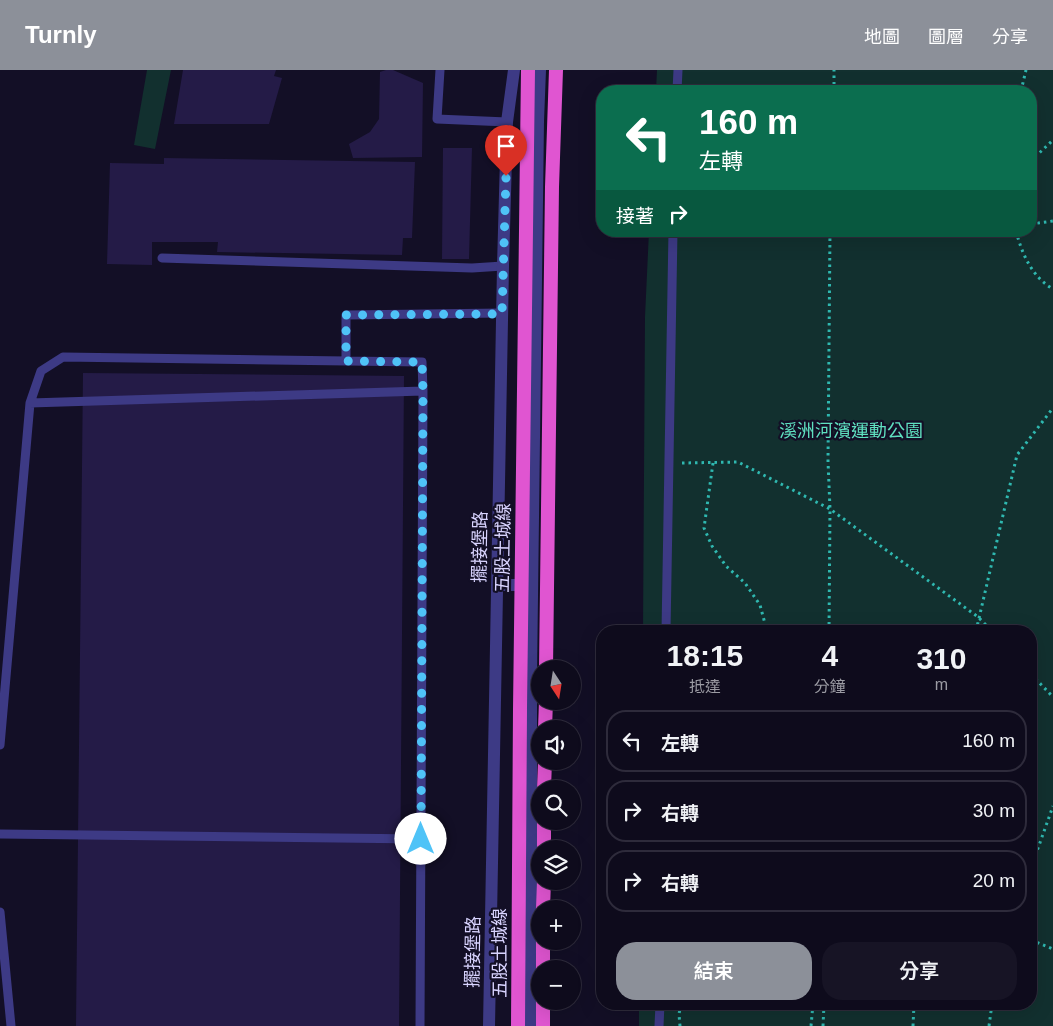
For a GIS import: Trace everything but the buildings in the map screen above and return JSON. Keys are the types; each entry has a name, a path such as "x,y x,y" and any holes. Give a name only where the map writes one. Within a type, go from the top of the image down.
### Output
{"highway":[{"name":"五股土城線","path":"518,1026 528,70"},
{"path":"546,660 552,188 556,70"},
{"path":"543,1010 543,1026"}],"street":[{"name":"擺接堡路","path":"489,1026 503,266 507,122 514,70"},
{"path":"531,1026 531,676 540,70"},
{"path":"497,585 533,585"}],"lane":[{"path":"440,70 437,119 507,122"},
{"path":"677,85 678,70"},
{"path":"666,625 673,237"},
{"path":"162,258 472,268 503,266"},
{"path":"346,361 346,315 502,314"},
{"path":"0,745 30,403 41,371 63,357 422,362 420,1026"},
{"path":"30,403 423,391"},
{"path":"0,834 421,839"},
{"path":"0,912 11,1026"},
{"path":"659,1026 660,1010"}],"path":[{"path":"834,70 834,85"},
{"path":"1022,85 1026,70"},
{"path":"1037,155 1053,140"},
{"path":"1037,223 1053,221"},
{"path":"829,625 830,237"},
{"path":"1018,237 1021,249 1032,270 1053,290"},
{"path":"977,625 1017,455 1053,408"},
{"path":"682,463 713,464 738,462 830,509 978,617 986,625"},
{"path":"713,464 704,528 712,546 726,566 745,584 760,605 765,625"},
{"path":"1037,680 1053,697"},
{"path":"1037,851 1053,806"},
{"path":"1037,942 1053,949"},
{"path":"680,1010 680,1026"},
{"path":"811,1026 812,1010"},
{"path":"823,1026 824,1010"},
{"path":"912,1026 913,1010"},
{"path":"989,1026 991,1010"}],"green space":[{"path":"147,70 171,70 155,149 134,145"},
{"name":"溪洲河濱運動公園","path":"657,70 1053,70 1053,1026 639,1026 639,1010 1037,1010 1037,625 643,625 645,317 649,237 1037,237 1037,85 656,85"}],"route":[{"path":"421,839 422,362 346,361 346,315 502,314 506,176"}]}
